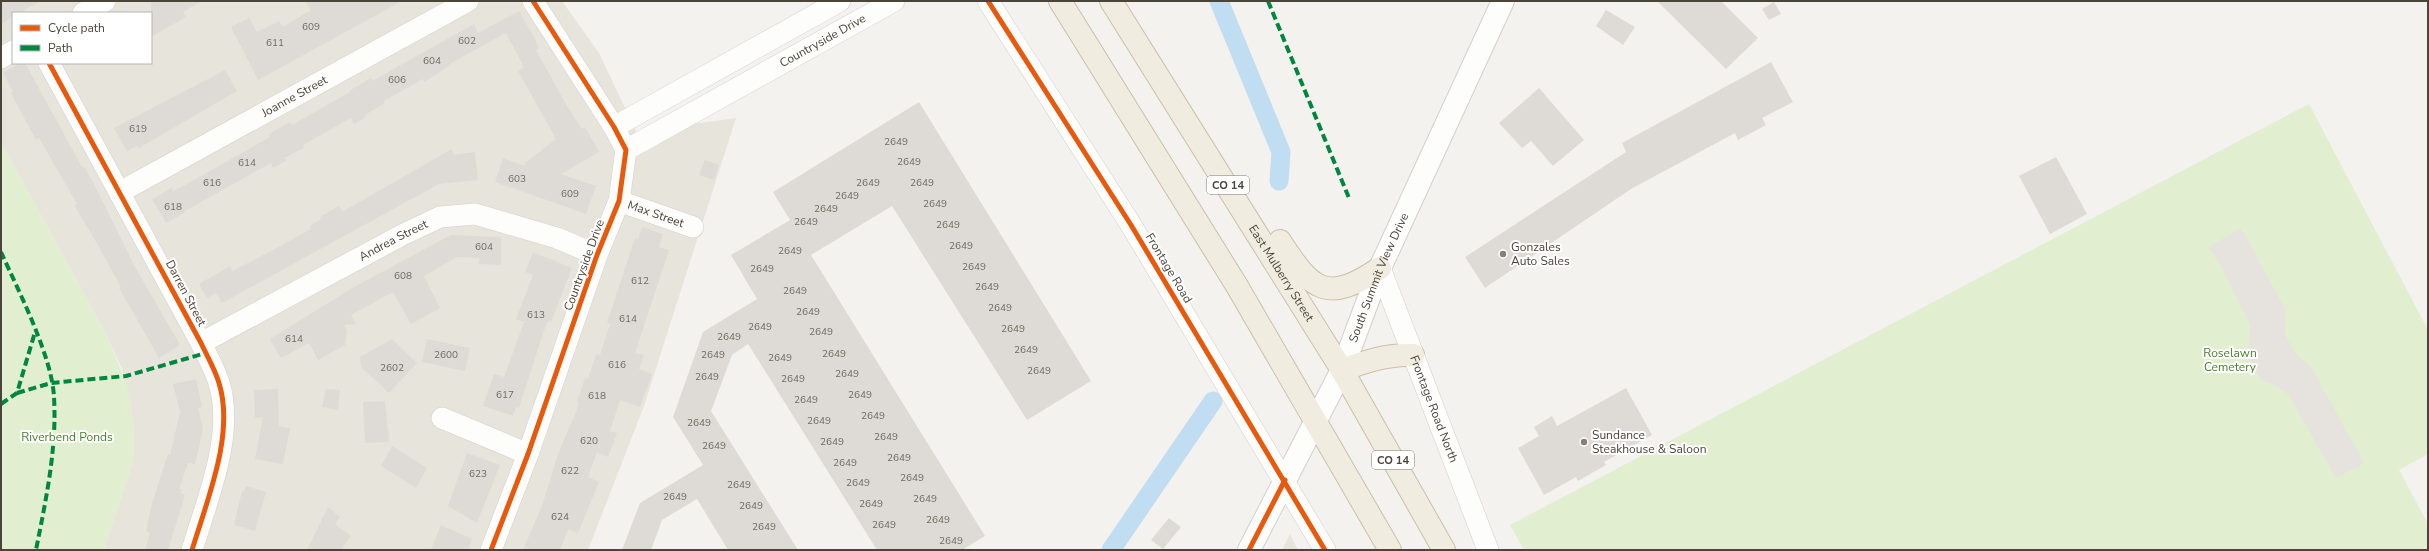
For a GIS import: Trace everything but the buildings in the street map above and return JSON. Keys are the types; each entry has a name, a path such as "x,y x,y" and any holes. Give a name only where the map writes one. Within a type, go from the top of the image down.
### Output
{"highway":[{"path":"1060,1 1237,286 1390,550"},
{"name":"East Mulberry Street","path":"1111,1 1214,162 1342,370 1444,550"},
{"path":"1214,162 1258,208 1295,265 1313,282 1323,288 1335,289 1362,280 1380,268"},
{"path":"1342,370 1379,357 1397,354 1413,355"}],"street":[{"path":"85,12 105,1"},
{"name":"Joanne Street","path":"120,192 468,1"},
{"path":"534,1 614,127 626,150"},
{"path":"614,127 840,1"},
{"name":"Countryside Drive","path":"490,550 528,454 597,255 619,201 626,150 894,1"},
{"name":"Frontage Road","path":"988,1 1127,218 1285,480 1325,550"},
{"name":"South Summit View Drive","path":"1249,550 1315,419 1342,370 1380,268 1503,1"},
{"path":"1,58 12,52"},
{"name":"Darren Street","path":"51,64 201,343 219,383 225,422 212,484 192,550"},
{"name":"Max Street","path":"619,201 693,227"},
{"name":"Andrea Street","path":"201,343 395,239 440,217 475,214 557,238 597,255"},
{"name":"Frontage Road North","path":"1380,268 1488,550"},
{"path":"442,418 528,454"}],"shaded area":[{"path":"1,1 562,1 599,53 646,152 692,124 736,118 644,406 588,550 104,550 134,458 133,418 122,369 107,336 1,142"},
{"path":"2241,228 2286,311 2285,334 2293,351 2311,367 2364,463 2336,478 2288,394 2272,384 2262,381 2248,359 2250,325 2220,264 2208,247"},
{"path":"1290,534 1298,550 1282,550"}],"green space":[{"name":"Roselawn Cemetery","path":"2309,104 2428,330 2428,454 2399,470 2428,524 2428,550 1524,550 1510,525"},
{"name":"Riverbend Ponds","path":"1,142 107,336 126,382 133,418 134,458 104,550 1,550"}],"waterway":[{"path":"1219,1 1281,152 1279,181"},
{"path":"1111,550 1213,401"}],"marked path":[{"path":"1268,1 1349,198"},
{"path":"1,252 41,343 52,381 54,397 54,436 50,474 36,550"},
{"path":"1,404 17,393 35,332"},
{"path":"17,393 51,383 126,376 206,353"}],"cycle path":[{"path":"491,550 528,454 597,255 619,201 626,150 614,127 533,1"},
{"path":"988,1 1131,225 1325,550"},
{"path":"50,64 201,343 219,383 223,403 224,424 221,445 211,489 192,550"},
{"path":"1249,550 1285,480"}],"place":[{"name":"Gonzales Auto Sales","path":"1503,254"},
{"name":"Sundance Steakhouse & Saloon","path":"1584,442"}]}
